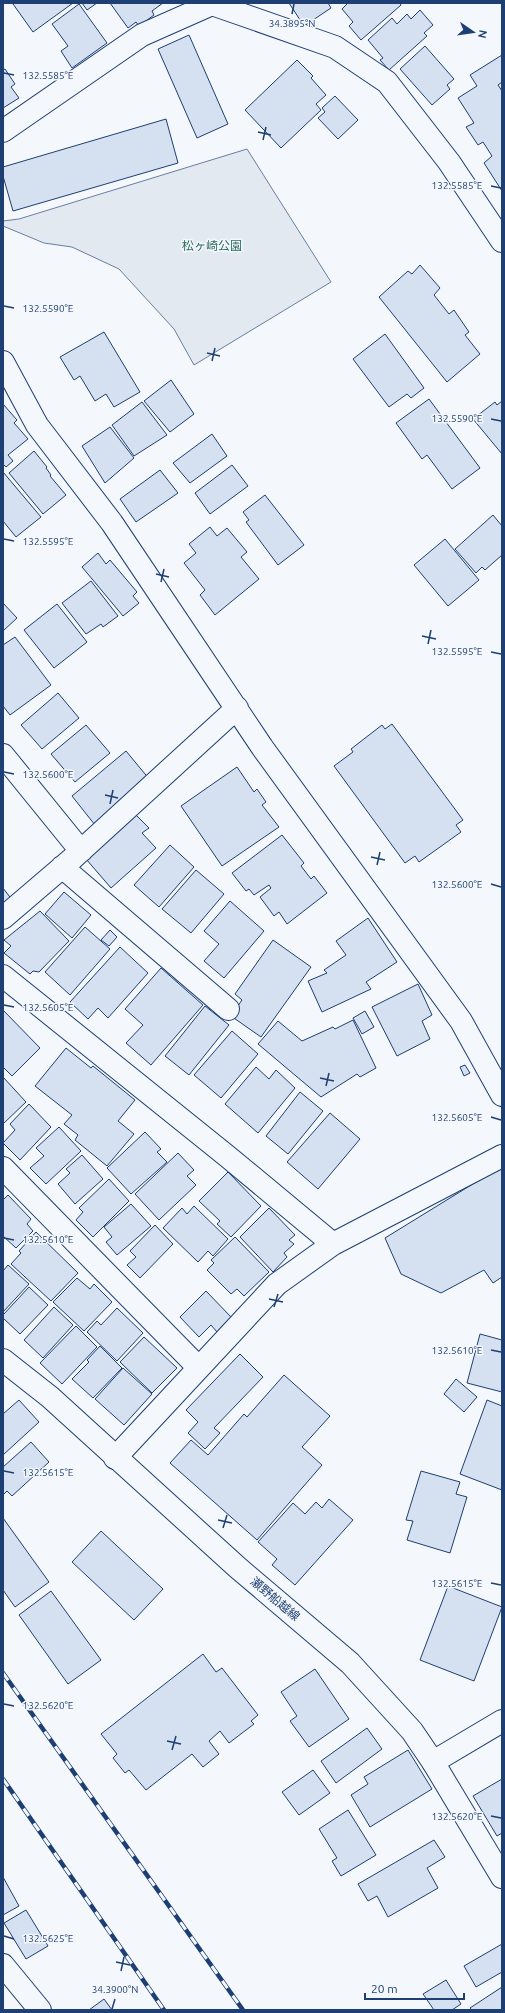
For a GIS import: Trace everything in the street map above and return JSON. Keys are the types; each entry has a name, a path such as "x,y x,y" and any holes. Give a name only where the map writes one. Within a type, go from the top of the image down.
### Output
{"street":[{"path":"3,131 142,35 185,9 212,4 335,47 387,82 449,162 502,241"},
{"path":"4,368 36,425 112,523 278,770 461,1021 502,1095"},
{"path":"3,918 81,851 237,708"},
{"path":"3,755 81,851"},
{"path":"62,867 228,1009"},
{"path":"3,976 227,1156 333,1244"},
{"path":"115,1458 277,1284 333,1244 502,1156"},
{"path":"3,1168 199,1368"},
{"name":"瀬野船越線","path":"3,1360 50,1397 115,1458 238,1567 350,1663 412,1731 433,1762 502,1878"},
{"path":"433,1762 502,1721"},
{"path":"3,1965 40,2010"}],"green space":[{"name":"松ヶ崎公園","path":"247,149 331,282 194,365 174,329 119,269 72,247 44,243 3,226 3,221 19,219"}],"building":[{"path":"73,3 33,32 13,4"},
{"path":"82,3 97,3 87,10"},
{"path":"110,3 163,3 152,11 154,15 139,26 136,22 128,28"},
{"path":"289,3 328,3 331,8 304,26"},
{"path":"348,3 400,3 401,5 361,40 349,26 353,22 342,9"},
{"path":"79,4 107,43 72,68 61,51 68,46 52,24"},
{"path":"420,10 433,25 424,33 427,36 389,70 380,60 383,58 368,40 392,18 397,24 407,14 411,19"},
{"path":"189,35 228,124 197,138 158,49"},
{"path":"425,46 454,79 447,85 450,89 432,105 400,69"},
{"path":"502,55 502,82 498,85 502,91 502,191 484,163 492,156 483,142 478,145 466,127 474,123 458,98 477,86 470,75"},
{"path":"297,60 313,76 311,78 326,95 316,104 321,110 281,148 245,110"},
{"path":"5,69 15,84 11,87 19,98 3,108 3,70"},
{"path":"335,96 358,120 338,139 318,118 325,112 322,108"},
{"path":"166,119 178,163 13,211 3,176 3,167"},
{"path":"420,265 440,288 434,295 449,314 454,310 469,332 465,335 480,354 447,382 379,297 408,271 412,274"},
{"path":"104,332 140,392 114,407 106,394 95,401 80,376 74,380 60,357"},
{"path":"385,334 424,388 411,398 407,394 389,407 353,359"},
{"path":"171,380 194,414 170,432 144,401"},
{"path":"429,399 480,468 452,489 427,455 422,459 396,423"},
{"path":"502,401 502,454 473,419 495,402 497,405"},
{"path":"142,402 167,435 134,456 112,425"},
{"path":"3,404 17,420 14,423 28,439 8,455 13,461 6,467 3,464"},
{"path":"110,427 134,458 105,483 82,446"},
{"path":"212,434 227,456 190,483 173,463"},
{"path":"34,451 47,467 46,468 51,475 50,476 66,495 43,514 9,473"},
{"path":"232,465 248,486 210,514 195,493"},
{"path":"160,470 178,493 136,522 120,499"},
{"path":"3,472 41,517 16,537 3,521"},
{"path":"265,495 304,545 278,565 246,522 249,520 243,512"},
{"path":"493,515 502,526 502,555 485,570 482,567 476,573 455,549"},
{"path":"210,527 217,536 227,528 247,552 241,557 259,579 215,615 200,595 205,590 184,563 196,553 189,544"},
{"path":"445,539 479,580 448,606 414,565"},
{"path":"98,553 106,564 110,560 137,592 133,596 139,603 123,616 82,567"},
{"path":"91,581 118,616 103,627 101,624 86,634 62,603"},
{"path":"3,603 17,618 3,631"},
{"path":"57,604 87,642 54,668 24,630"},
{"path":"15,637 51,685 10,715 3,706 3,645"},
{"path":"58,693 79,718 42,749 21,725"},
{"path":"392,724 463,820 456,825 461,832 419,862 415,856 405,863 334,766 353,752 351,749 382,725 385,729"},
{"path":"86,725 110,753 75,782 51,754"},
{"path":"126,751 150,780 95,825 72,796"},
{"path":"237,767 254,792 257,789 266,802 262,805 279,827 222,866 181,806"},
{"path":"136,815 149,828 142,833 156,848 111,888 86,859"},
{"path":"282,835 304,863 301,866 311,879 314,876 327,893 287,924 279,912 274,916 260,897 271,888 269,885 254,895 249,889 246,891 232,873"},
{"path":"170,845 194,867 159,907 134,885"},
{"path":"196,870 224,894 191,933 162,909"},
{"path":"3,888 13,901 3,908"},
{"path":"64,892 91,915 72,938 45,914"},
{"path":"230,901 264,931 224,978 204,961 219,944 204,931"},
{"path":"40,911 69,941 39,972 33,971 30,974 4,953 11,946 4,940"},
{"path":"368,918 397,962 366,982 371,989 322,1012 308,981 327,973 324,970 346,955 336,941"},
{"path":"85,927 110,949 70,995 45,972"},
{"path":"110,930 117,937 109,946 101,940"},
{"path":"273,940 311,967 261,1037 231,1016 242,1000 235,994"},
{"path":"120,947 148,973 108,1018 98,1008 88,1019 70,1002"},
{"path":"161,968 203,1005 151,1065 126,1043 143,1025 125,1009"},
{"path":"418,984 432,1015 422,1021 430,1039 397,1056 372,1007"},
{"path":"205,1006 229,1025 189,1075 165,1056"},
{"path":"3,1010 40,1048 12,1076 3,1067"},
{"path":"365,1011 374,1027 362,1034 353,1018"},
{"path":"353,1020 376,1068 360,1077 357,1074 321,1097 258,1044 278,1021 302,1041 333,1027 335,1029"},
{"path":"232,1031 258,1054 221,1098 194,1075"},
{"path":"66,1048 91,1068 93,1066 135,1100 118,1121 134,1134 107,1166 75,1140 78,1135 64,1124 72,1115 35,1086"},
{"path":"465,1065 470,1073 464,1076 460,1067"},
{"path":"256,1067 269,1079 276,1070 295,1088 258,1133 225,1104"},
{"path":"3,1077 26,1102 3,1124"},
{"path":"300,1092 323,1111 288,1154 266,1136"},
{"path":"29,1104 51,1127 20,1160 3,1143 15,1130 10,1124"},
{"path":"330,1113 360,1139 318,1189 287,1162"},
{"path":"59,1127 81,1151 46,1184 30,1168 44,1156 36,1148"},
{"path":"145,1132 161,1149 157,1152 167,1162 131,1194 107,1168"},
{"path":"178,1153 194,1170 187,1176 196,1185 159,1220 135,1194"},
{"path":"82,1155 103,1179 75,1204 58,1184 70,1173 66,1169"},
{"path":"502,1166 502,1277 493,1283 484,1270 441,1293 401,1274 385,1238"},
{"path":"228,1172 261,1206 231,1237 217,1224 220,1221 199,1201"},
{"path":"109,1179 129,1201 93,1237 76,1220 83,1212 79,1208"},
{"path":"8,1195 31,1219 27,1224 33,1231 16,1248 3,1236 3,1200"},
{"path":"131,1204 151,1226 117,1255 106,1242 112,1237 104,1227"},
{"path":"194,1206 228,1239 213,1256 208,1251 198,1262 163,1228 182,1208 187,1214"},
{"path":"269,1208 295,1235 289,1240 294,1244 284,1253 287,1257 273,1272 240,1237"},
{"path":"155,1225 173,1244 140,1278 127,1265 136,1257 130,1251"},
{"path":"36,1232 78,1273 51,1301 11,1264 21,1253 19,1251"},
{"path":"235,1237 269,1272 244,1296 237,1289 231,1294 207,1270 214,1263 211,1260"},
{"path":"8,1265 29,1284 3,1312 3,1271"},
{"path":"77,1278 90,1289 94,1284 112,1302 84,1331 53,1302"},
{"path":"29,1287 48,1305 20,1334 3,1318 3,1315"},
{"path":"206,1291 231,1317 217,1332 211,1325 199,1337 180,1317"},
{"path":"54,1307 73,1325 43,1358 24,1340"},
{"path":"117,1308 143,1333 117,1361 87,1332 97,1321 101,1325"},
{"path":"76,1326 97,1347 62,1384 40,1363"},
{"path":"480,1334 502,1340 502,1392 467,1383"},
{"path":"144,1337 177,1368 152,1393 120,1362"},
{"path":"100,1346 122,1368 93,1398 72,1379 89,1362 87,1360"},
{"path":"240,1354 263,1377 214,1428 220,1433 205,1449 188,1433 198,1422 186,1410"},
{"path":"123,1368 152,1394 124,1425 95,1399"},
{"path":"284,1375 330,1416 302,1447 322,1465 257,1540 170,1463 191,1440 208,1455 244,1414 247,1417"},
{"path":"456,1379 477,1397 464,1412 444,1394"},
{"path":"19,1400 39,1422 3,1455 3,1414"},
{"path":"487,1400 502,1406 502,1490 460,1474"},
{"path":"31,1442 49,1462 12,1496 7,1491 3,1495 3,1467"},
{"path":"421,1471 460,1482 456,1494 467,1497 450,1553 407,1540 413,1521 406,1520"},
{"path":"329,1499 353,1520 295,1585 272,1565 277,1559 258,1542 293,1503 305,1514 316,1502 322,1508"},
{"path":"3,1518 49,1582 15,1607 3,1590"},
{"path":"101,1531 163,1589 134,1620 72,1562"},
{"path":"448,1586 502,1607 474,1681 420,1660"},
{"path":"51,1591 101,1660 68,1684 19,1615"},
{"path":"203,1654 216,1672 222,1668 258,1715 251,1721 254,1724 229,1743 220,1731 209,1741 219,1754 203,1767 192,1754 146,1790 129,1770 125,1773 113,1758 117,1754 101,1734"},
{"path":"315,1669 349,1719 309,1747 290,1721 297,1716 281,1692"},
{"path":"367,1728 382,1749 336,1783 321,1761"},
{"path":"408,1750 432,1789 370,1827 351,1795 368,1784 364,1777"},
{"path":"313,1770 330,1793 299,1815 282,1792"},
{"path":"502,1779 502,1833 497,1836 473,1796"},
{"path":"348,1810 376,1855 341,1876 332,1861 337,1858 319,1829"},
{"path":"434,1840 445,1857 427,1868 438,1888 388,1917 377,1896 368,1901 358,1884"},
{"path":"3,1877 19,1906 3,1915"},
{"path":"26,1910 48,1946 26,1959 4,1923"},
{"path":"502,1944 502,1972 476,1987 464,1966"},
{"path":"446,1980 461,2004 452,2010 434,2010 423,1994"},
{"path":"502,1987 502,2010 472,2010 470,2008"},
{"path":"104,1999 112,2010 89,2010"}],"railway":[{"path":"3,1673 243,2010"},
{"path":"3,1779 164,2010"}]}
